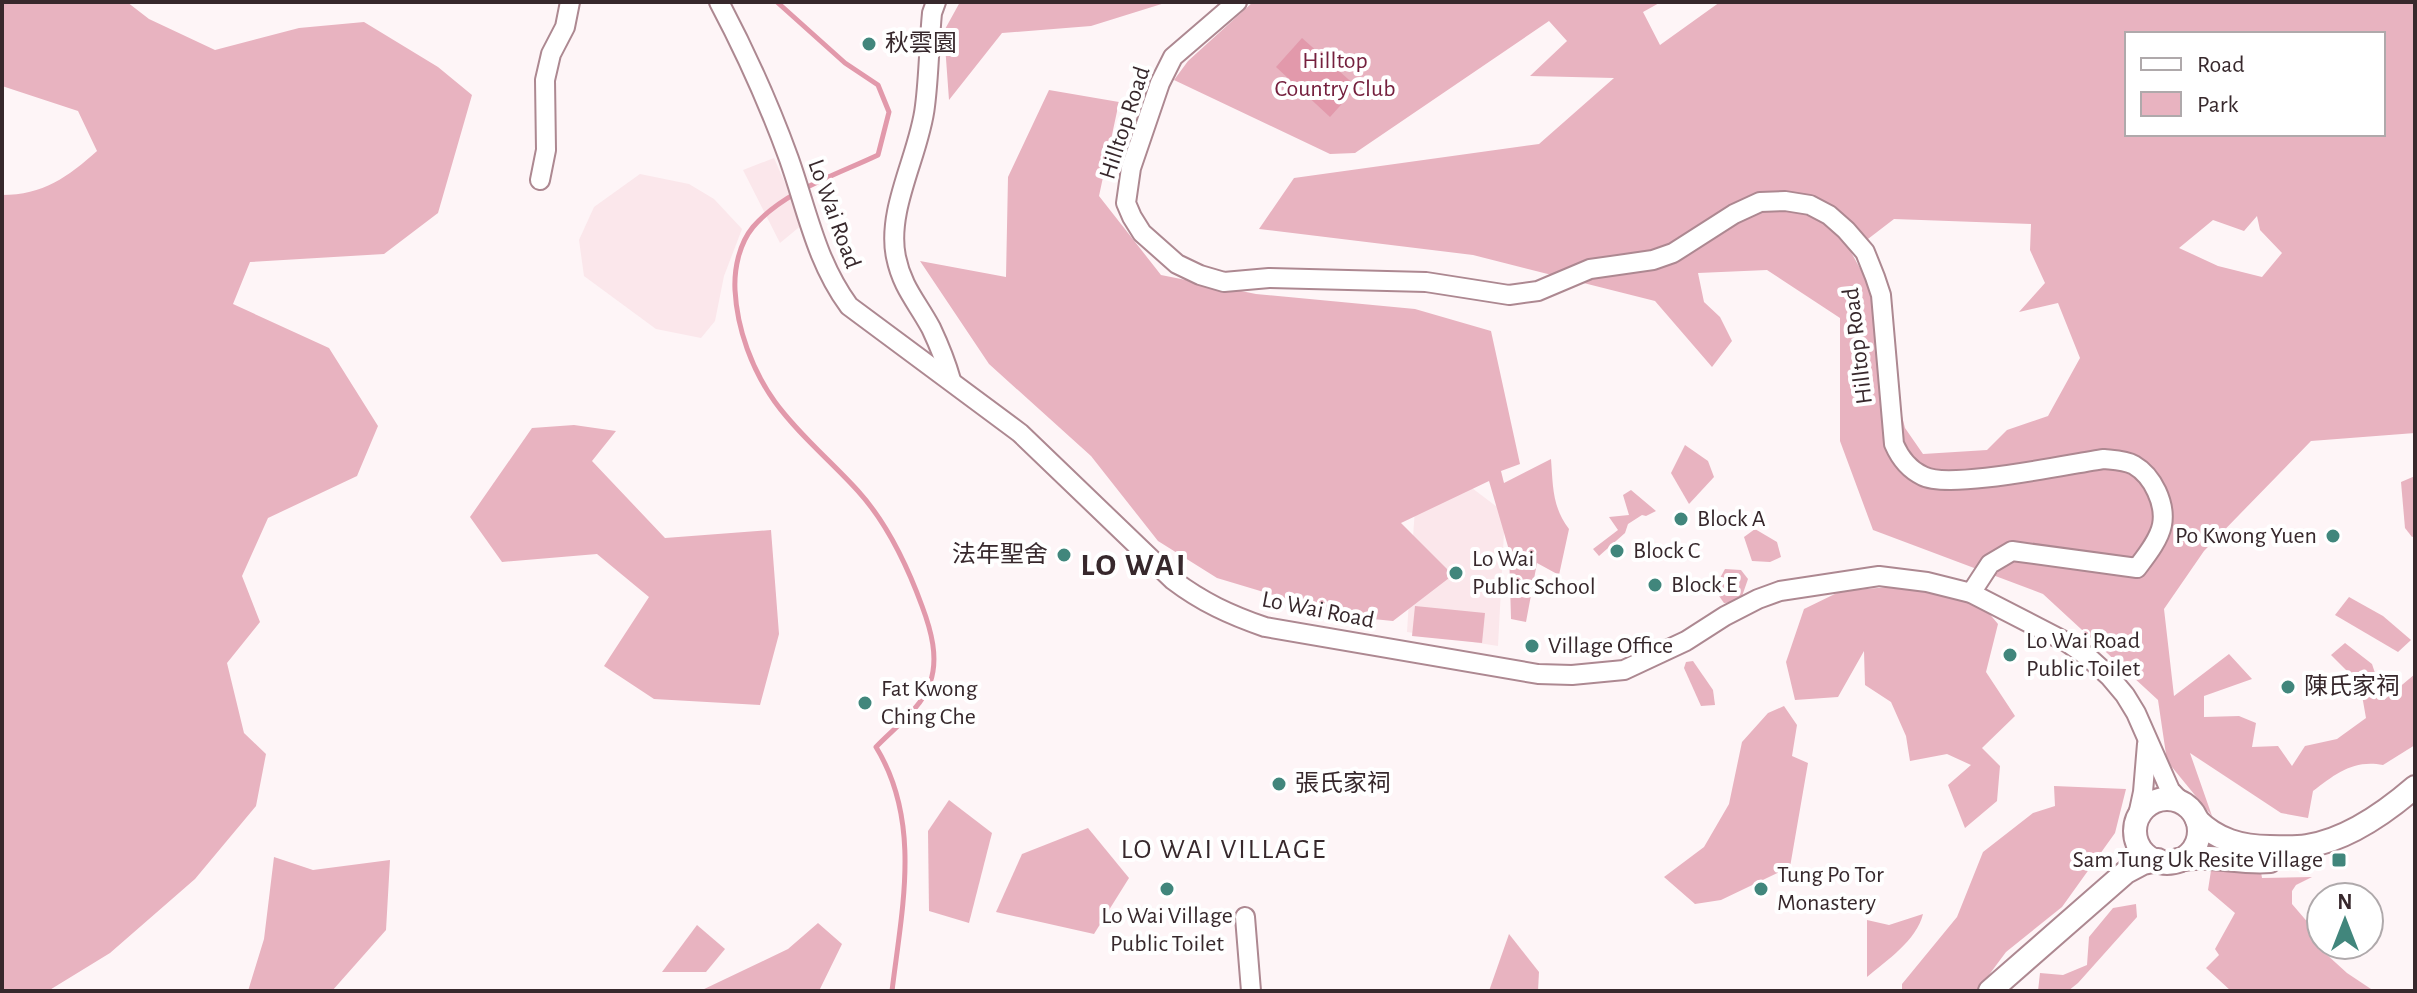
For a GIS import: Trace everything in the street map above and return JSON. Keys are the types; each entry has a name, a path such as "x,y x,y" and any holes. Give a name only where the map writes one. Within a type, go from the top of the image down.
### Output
{"street":[{"path":"540,180 546,150 545,80 551,54 565,27 570,2"},
{"name":"Lo Wai Road","path":"719,2 749,59 791,164 812,235 834,286 849,306 1020,433 1173,580 1201,601 1265,627 1538,674 1572,675 1624,670 1686,641 1758,599 1790,589 1879,576 1927,582 1971,593 2068,643 2088,657 2125,695 2170,790 2190,812"},
{"path":"936,2 932,13 925,108 899,209 895,253 908,294 930,326 951,380"},
{"name":"Hilltop Road","path":"1237,2 1173,57 1160,83 1131,168 1126,203 1142,233 1177,264 1224,282 1269,278 1426,282 1509,295 1538,291 1590,269 1653,260 1673,253 1734,214 1760,202 1785,201 1810,205 1829,215 1846,230 1870,263 1881,295 1894,444 1911,468 1925,477 1964,479 2104,459 2118,460 2134,465 2148,478 2160,499 2162,528 2137,568 2012,551 1990,564 1971,593"},
{"name":"Lo Wai Road","path":"2136,826 2147,757 2144,731"},
{"path":"2136,826 2137,841 2144,853 2168,860 2207,856 2269,861 2341,835 2389,809 2415,787"},
{"path":"2105,892 2127,861 2144,808 2156,801 2171,799 2190,812 2208,831 2232,842 2256,847 2304,847"},
{"path":"1990,991 2135,867 2190,853 2197,841 2190,812"},
{"path":"1245,917 1251,991"}],"shaded area":[{"path":"1302,38 1357,87 1330,117 1276,67"},
{"path":"774,158 803,224 780,243 743,170"},
{"path":"640,174 689,184 714,199 742,229 724,276 715,321 701,338 656,329 584,276 579,240 594,207"},
{"name":"Lo Wai Public School","path":"1456,476 1505,513 1498,646 1407,632 1415,507"}],"green space":[{"path":"2,2 127,2 149,19 215,50 299,28 364,22 438,67 472,95 438,213 384,254 250,262 233,304 329,348 378,426 357,476 268,518 242,576 260,622 227,663 244,733 266,754 256,806 195,879 110,953 48,991 2,991 2,195 30,192 54,183 97,151 78,111 2,86"},
{"path":"960,2 1168,2 1091,26 1002,33 949,100 944,31"},
{"name":"Hilltop Country Club","path":"1253,2 1661,2 1643,12 1660,45 1720,2 2415,2 2415,433 2311,441 2204,551 2164,609 2174,696 2229,654 2252,679 2204,696 2204,717 2239,716 2256,723 2252,747 2278,746 2292,766 2305,746 2337,739 2366,718 2360,684 2331,655 2345,643 2372,664 2384,700 2415,674 2415,745 2383,765 2354,766 2329,779 2313,791 2308,818 2281,813 2190,753 2212,816 2167,761 2158,700 2043,594 1873,530 1840,441 1840,318 1767,270 1698,273 1704,302 1720,317 1732,341 1712,367 1655,301 1473,255 1259,229 1294,178 1539,144 1614,78 1530,76 1567,41 1549,21 1355,153 1330,154 1174,80 1188,61","holes":["2257,216 2260,230 2282,253 2262,277 2218,266 2179,248 2213,220 2244,231","1894,219 2031,224 2030,250 2045,283 2019,312 2058,303 2080,358 2048,416 2007,430 1987,450 1923,454 1905,428 1868,283 1851,252"]},
{"path":"1049,90 1119,102 1099,196 1161,275 1256,294 1415,309 1491,331 1520,464 1501,471 1504,483 1551,459 1556,504 1569,529 1559,575 1537,563 1526,622 1511,619 1509,550 1489,481 1401,523 1453,575 1393,621 1343,616 1217,578 1158,541 1091,456 989,364 920,261 1006,277 1008,177"},
{"path":"574,425 616,431 592,461 665,538 771,530 779,634 760,705 654,699 604,666 649,597 597,554 502,562 470,517 532,428"},
{"path":"1685,445 1708,461 1714,477 1689,504 1671,473"},
{"path":"2415,476 2415,536 2412,537 2405,528 2401,482"},
{"path":"1631,490 1656,511 1628,524 1625,533 1599,556 1593,549 1618,530 1609,517 1629,515 1623,495"},
{"path":"1755,529 1777,542 1781,557 1770,562 1752,561 1744,537"},
{"path":"1725,569 1741,570 1748,579 1740,602 1724,603 1714,589"},
{"path":"1962,581 1998,624 1986,672 2015,716 1982,748 2000,766 1997,801 1965,828 1948,785 1971,765 1947,754 1910,761 1906,736 1891,702 1865,685 1864,651 1838,697 1795,700 1786,662 1804,609 1841,591"},
{"path":"2349,597 2383,616 2411,640 2398,652 2335,615"},
{"path":"1415,606 1485,613 1482,643 1412,636"},
{"path":"1693,661 1713,690 1715,705 1701,706 1684,668 1686,662"},
{"path":"1784,706 1797,725 1792,756 1808,763 1790,867 1721,900 1695,904 1664,877 1704,847 1729,804 1742,742 1768,713"},
{"path":"2054,786 2126,789 2115,833 2062,907 2006,952 1977,991 1902,991 1902,984 1957,917 1983,852 2033,813 2055,806"},
{"path":"949,800 992,833 969,923 929,911 928,831"},
{"path":"1088,828 1129,878 1094,934 996,912 1022,854"},
{"path":"274,857 313,870 390,860 386,930 332,991 248,991 264,939"},
{"path":"2212,864 2261,872 2262,878 2312,877 2296,885 2292,891 2292,904 2305,919 2305,961 2334,961 2374,991 2231,991 2206,968 2219,955 2215,949 2235,913 2208,890"},
{"path":"2136,904 2137,917 2078,983 2068,991 2038,991 2040,973 2063,975 2087,965 2089,937 2113,908"},
{"path":"1923,914 1908,941 1867,977 1867,920 1889,925"},
{"path":"818,923 842,944 819,991 700,991 788,949"},
{"path":"697,925 725,949 706,972 662,972"},
{"path":"1509,934 1539,972 1538,991 1489,991"}],"waterway":[{"path":"777,2 845,63 878,85 889,112 878,155 795,194 753,227 741,249 735,282 742,334 759,376 784,414 879,517 910,575 931,634 934,664 926,692 914,709 876,747 890,776 904,835 903,897 892,991"}],"place":[{"name":"秋雲園","path":"869,44"},
{"name":"Block A","path":"1681,519"},
{"name":"Po Kwong Yuen","path":"2333,536"},
{"name":"Block C","path":"1617,551"},
{"name":"法年聖舍","path":"1064,555"},
{"name":"Lo Wai Public School","path":"1456,573"},
{"name":"Block E","path":"1655,585"},
{"name":"Village Office","path":"1532,646"},
{"name":"Lo Wai Road Public Toilet","path":"2010,655"},
{"name":"陳氏家祠","path":"2288,687"},
{"name":"Fat Kwong Ching Che","path":"865,703"},
{"name":"張氏家祠","path":"1279,784"},
{"name":"Sam Tung Uk Resite Village","path":"2339,860"},
{"name":"Lo Wai Village Public Toilet","path":"1167,889"},
{"name":"Tung Po Tor Monastery","path":"1761,889"}],"district":[{"name":"LO WAI","path":"1134,565"},
{"name":"LO WAI VILLAGE","path":"1224,850"}]}
